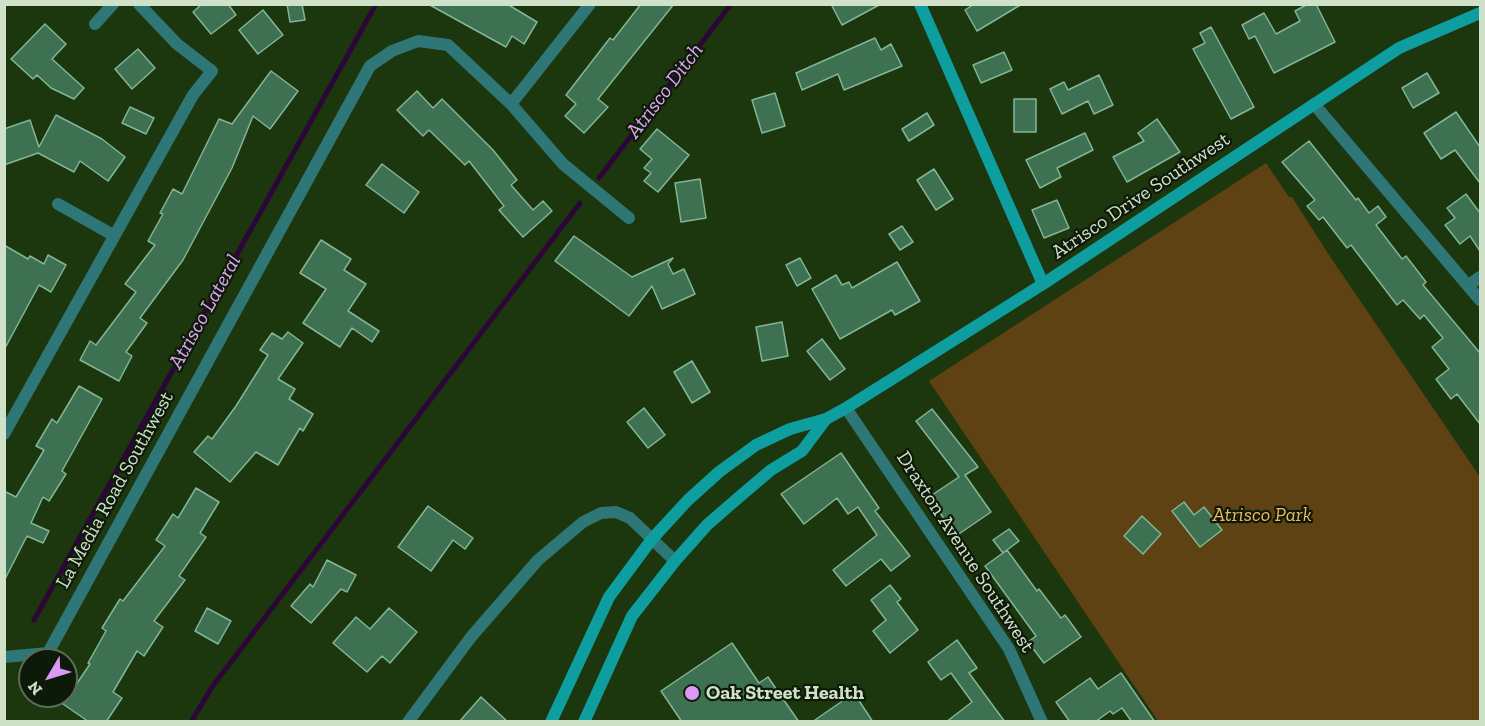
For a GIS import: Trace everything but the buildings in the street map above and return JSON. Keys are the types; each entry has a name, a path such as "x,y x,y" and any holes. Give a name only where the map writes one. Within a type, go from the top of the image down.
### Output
{"main road":[{"path":"920,4 1043,284"},
{"name":"Atrisco Drive Southwest","path":"551,722 609,597 652,539 688,500 719,472 756,445 790,429 826,419 846,408 1043,284 1399,48 1480,13"},
{"name":"Atrisco Drive Southwest","path":"584,722 632,616 675,561 708,525 738,498 771,470 802,450 826,419"}],"street":[{"path":"94,24 113,4"},
{"path":"4,434 193,95 212,71 177,44 140,4"},
{"path":"511,104 590,4"},
{"name":"La Media Road Southwest","path":"4,657 48,653 370,66 392,51 418,41 448,45 511,104 563,164 629,218"},
{"path":"1314,104 1475,281 1480,300"},
{"path":"58,204 113,235"},
{"name":"Draxton Avenue Southwest","path":"846,408 1009,649 1042,722"},
{"path":"408,722 471,637 538,560 583,522 601,513 616,512 630,518 675,561"}],"green space":[{"name":"Atrisco Park","path":"1266,163 1289,197 1292,197 1480,477 1480,721 1158,721 929,381"}],"waterway":[{"name":"Atrisco Lateral","path":"34,620 376,4"},
{"name":"Atrisco Ditch","path":"599,178 731,4"},
{"path":"191,722 212,687 580,203"}],"place":[{"name":"Oak Street Health","path":"692,693"}]}
